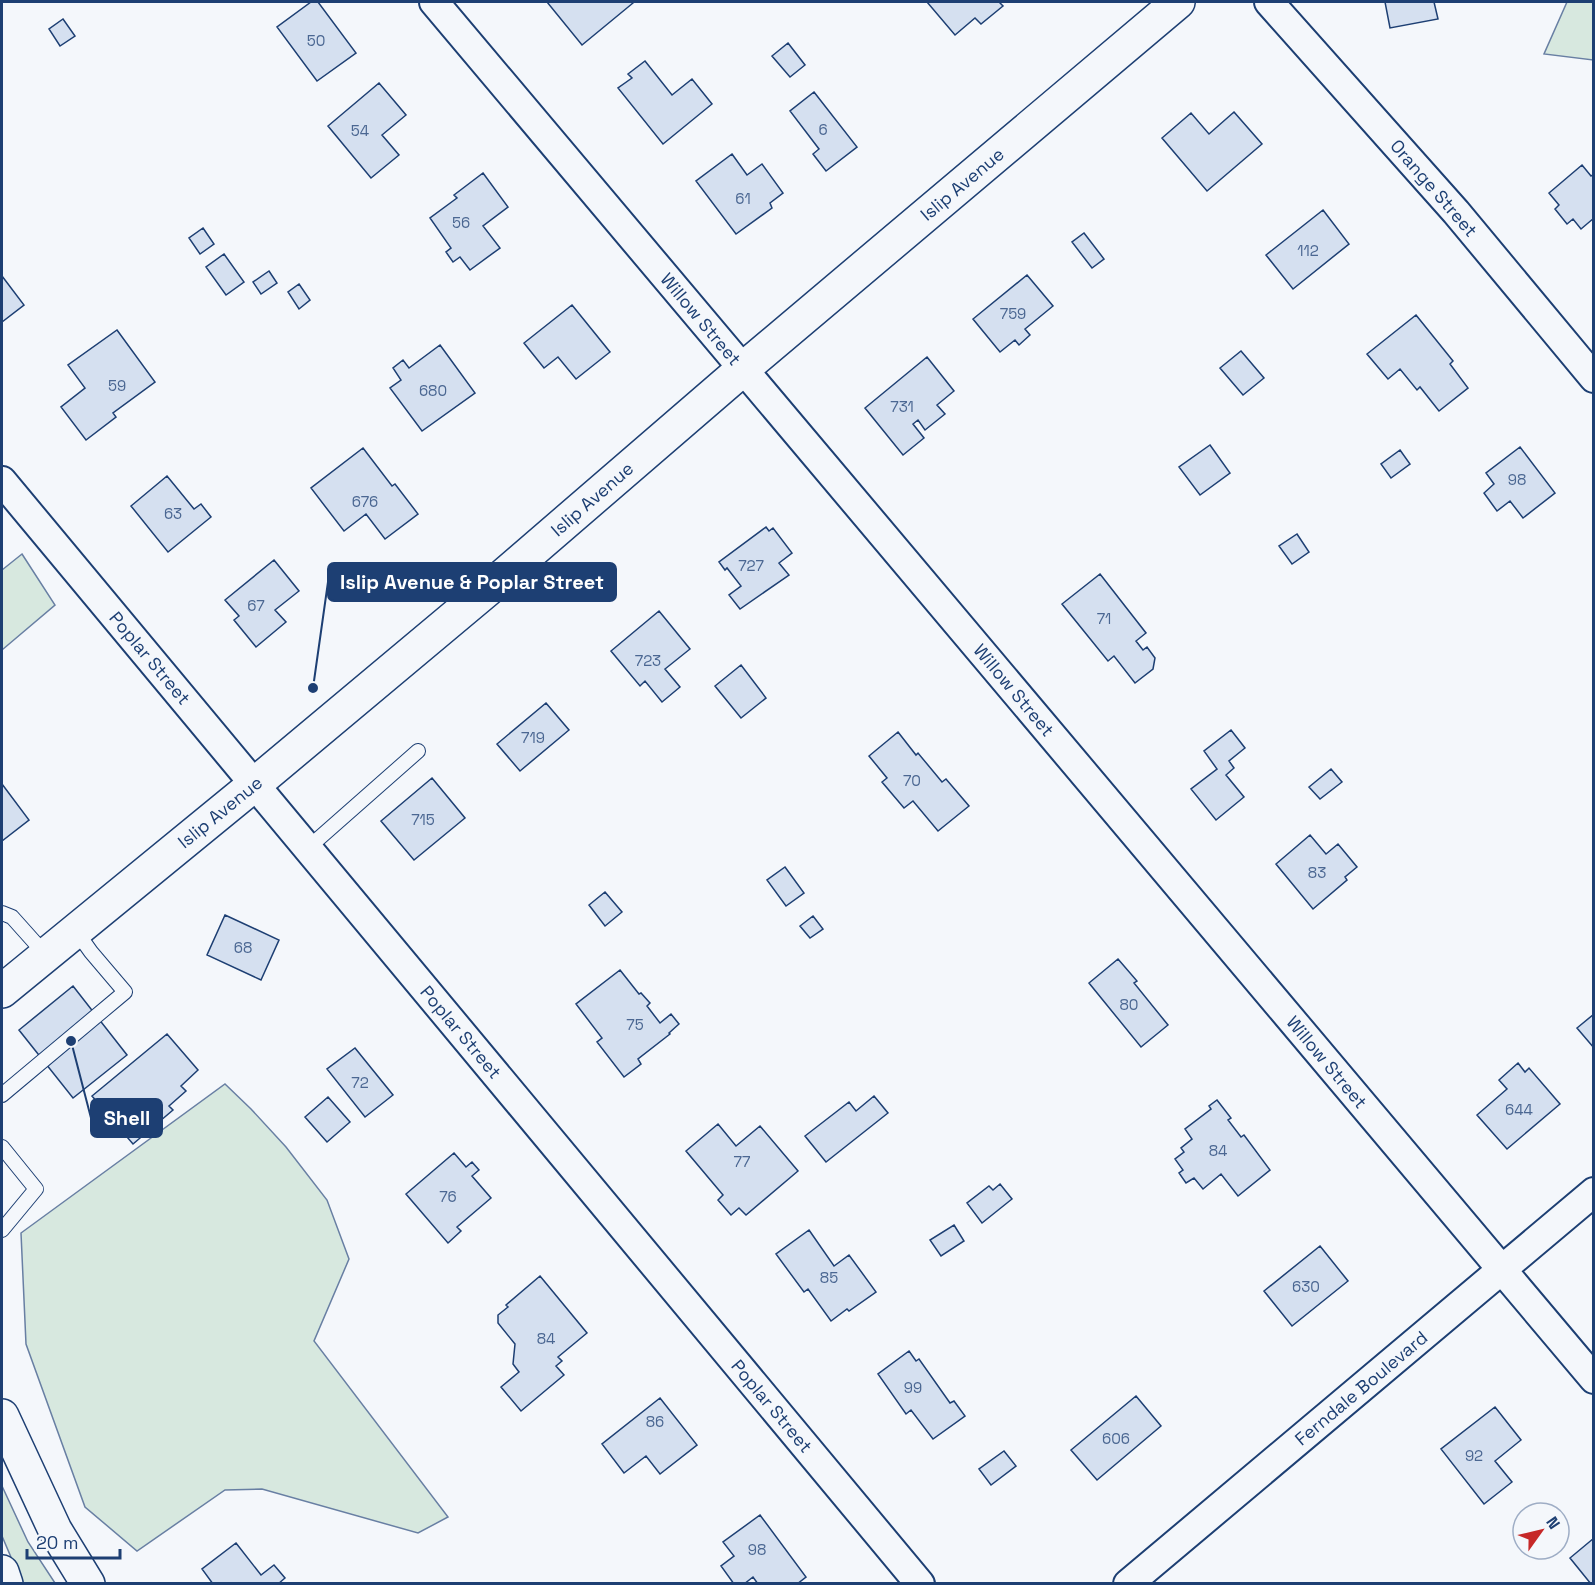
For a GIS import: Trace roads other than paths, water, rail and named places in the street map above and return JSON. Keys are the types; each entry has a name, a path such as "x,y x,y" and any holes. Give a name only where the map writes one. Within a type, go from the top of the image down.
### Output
{"main road":[{"name":"Islip Avenue","path":"2,992 488,589 743,369 1178,2"},
{"path":"2,1416 55,1530 88,1584"},
{"path":"2,1572 6,1584"}],"street":[{"name":"Willow Street","path":"434,2 1593,1379"},
{"name":"Orange Street","path":"1269,2 1456,212 1593,378"},
{"name":"Poplar Street","path":"2,481 920,1584"},
{"name":"Ferndale Boulevard","path":"1128,1584 1593,1192"}],"lane":[{"path":"308,848 418,751"},
{"path":"2,913 12,917 46,955"},
{"path":"2,1095 125,992 76,931"},
{"path":"2,1147 36,1189 2,1230"}],"place":[{"name":"Islip Avenue & Poplar Street","path":"313,688"},
{"name":"Shell","path":"71,1041"}]}
